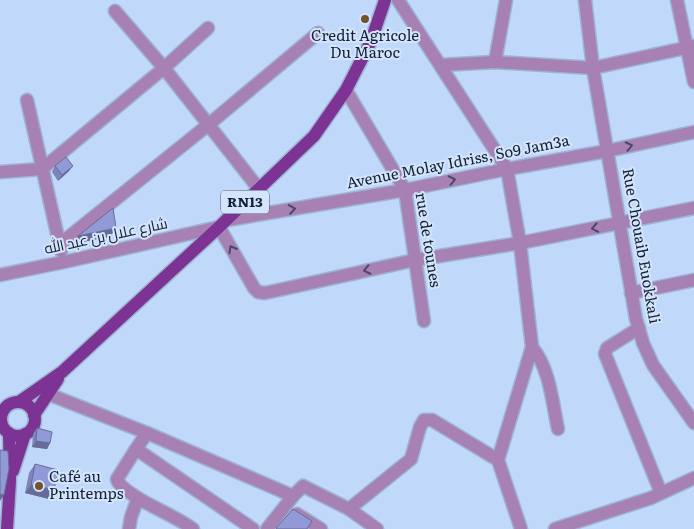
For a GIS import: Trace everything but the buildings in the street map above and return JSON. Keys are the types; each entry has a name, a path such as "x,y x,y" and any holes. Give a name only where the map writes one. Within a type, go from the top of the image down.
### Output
{"main road":[{"name":"RN13","path":"7,529 10,481 1,412 9,404 19,402 62,372 314,136 346,90 371,41 385,0"},
{"name":"RN13","path":"10,481 25,434 33,426 34,415 62,372"},
{"path":"19,402 28,406 34,415"},
{"path":"4,428 14,436 25,434"}],"street":[{"path":"398,0 507,169 520,243 532,347 498,460 521,529"},
{"path":"495,62 506,0"},
{"name":"Rue Chouaib Euokkali","path":"585,0 593,68 621,223 631,293 639,328 653,365 694,423"},
{"path":"677,0 691,47 694,82"},
{"path":"116,10 259,189"},
{"path":"0,172 42,169 164,68 208,28"},
{"path":"60,244 208,125 318,33"},
{"path":"441,65 495,62 593,68 691,47"},
{"name":"rue de tounes","path":"346,90 405,190 424,321"},
{"path":"27,100 64,262"},
{"name":"Avenue Molay Idriss, So9 Jam3a","path":"223,223 607,151 694,132"},
{"path":"223,223 254,288 258,292 265,293 415,260 520,243 694,208"},
{"name":"شارع علال بن عبد الله","path":"0,275 64,262 223,223"},
{"path":"631,293 694,280"},
{"path":"639,328 607,348 605,354 662,493"},
{"path":"532,347 541,358 558,429"},
{"path":"48,394 147,433 293,496"},
{"path":"349,509 411,459 420,427 424,420 432,420 498,460"},
{"path":"147,433 117,479 121,485 138,498 194,529"},
{"path":"136,449 253,529"},
{"path":"555,529 611,512 662,493 694,478"},
{"path":"266,529 300,488 306,486 349,509 377,529"},
{"path":"129,529 138,498"},
{"path":"284,506 321,529"}],"place":[{"name":"Credit Agricole Du Maroc","path":"365,19"},
{"name":"Café au Printemps","path":"39,486"}]}
